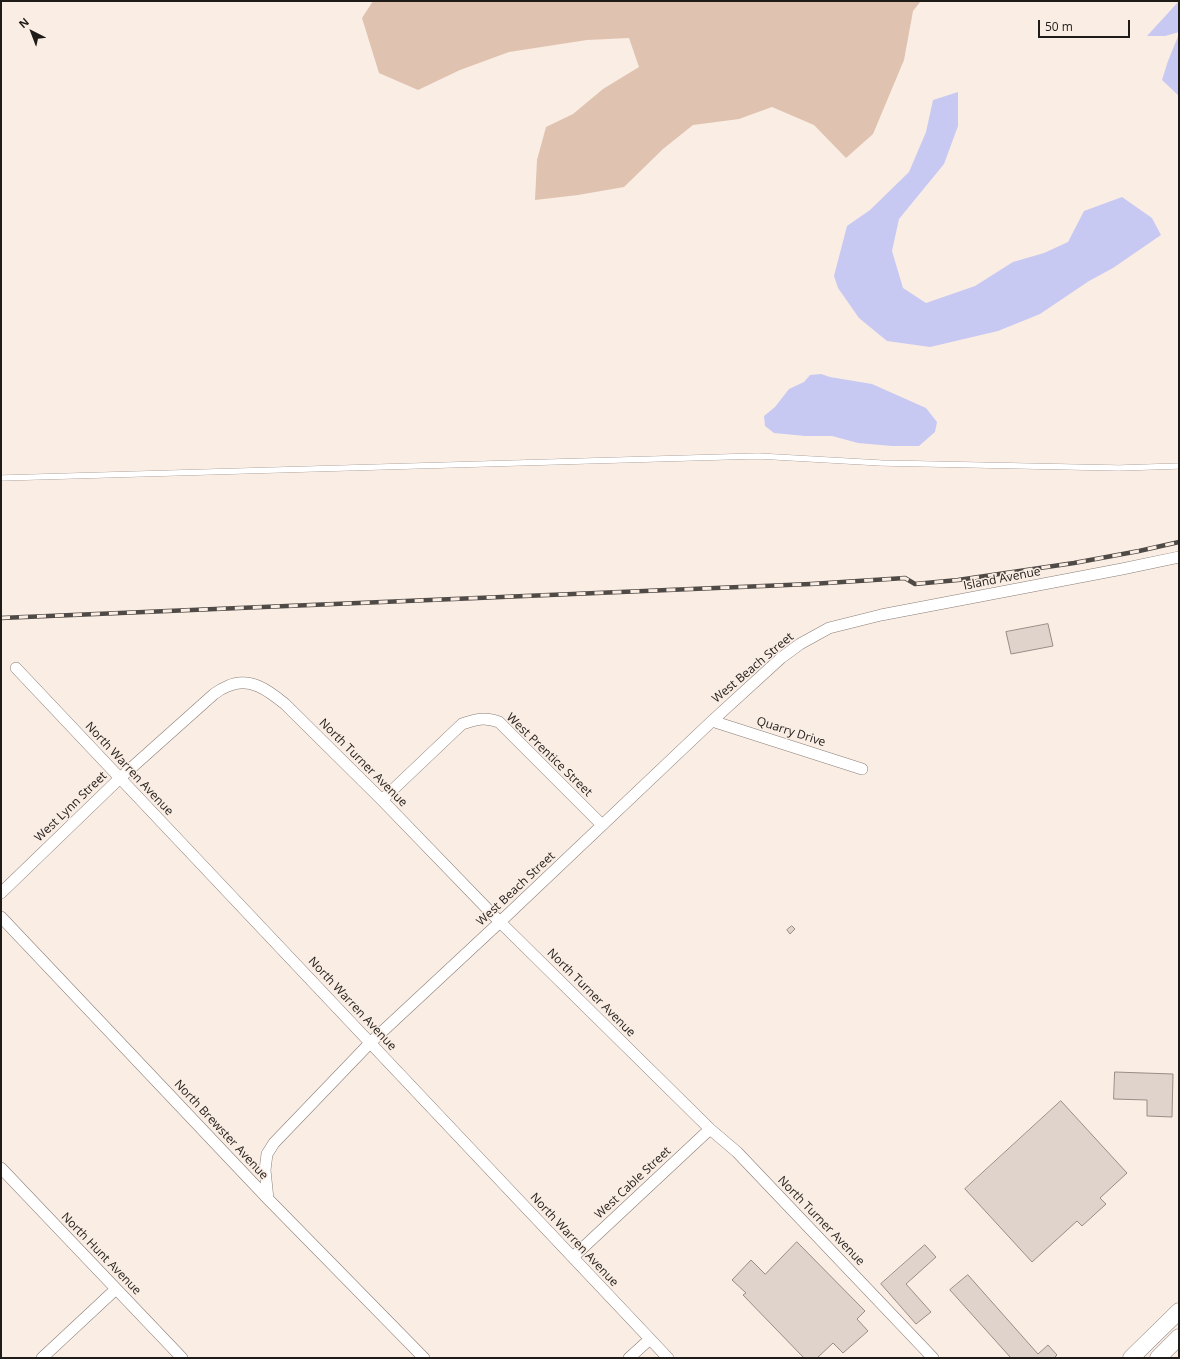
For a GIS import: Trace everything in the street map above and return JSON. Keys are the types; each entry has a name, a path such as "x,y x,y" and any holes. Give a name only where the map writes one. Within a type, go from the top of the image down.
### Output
{"main road":[{"path":"1132,1358 1179,1311"},
{"path":"1158,1358 1179,1337"}],"street":[{"name":"Island Avenue","path":"829,628 881,615 1179,557"},
{"name":"West Beach Street","path":"268,1199 265,1170 268,1154 274,1143 370,1042 781,658 800,644 829,628"},
{"name":"North Warren Avenue","path":"16,668 668,1358"},
{"name":"North Turner Avenue","path":"214,694 229,685 244,683 256,684 269,691 285,704 382,800 500,922 710,1129 737,1152 933,1358"},
{"name":"West Lynn Street","path":"1,893 120,778 214,694"},
{"name":"West Prentice Street","path":"382,800 462,724 477,719 488,718 499,722 602,825"},
{"name":"Quarry Drive","path":"712,721 862,769"},
{"name":"North Brewster Avenue","path":"1,917 268,1199 424,1358"},
{"name":"West Cable Street","path":"573,1257 710,1129"},
{"name":"North Hunt Avenue","path":"1,1168 182,1358"},
{"path":"42,1358 116,1289"},
{"path":"629,1358 650,1339"}],"lane":[{"path":"1,478 758,456 881,463 1120,468 1179,466"}],"shaded area":[{"path":"373,1 921,1 913,11 904,60 873,134 846,158 814,125 772,107 739,119 693,125 663,149 624,187 578,195 535,200 537,160 546,127 573,114 603,89 639,67 629,38 587,40 509,52 460,70 418,90 379,73 362,18"}],"water":[{"path":"1179,1 1179,32 1165,36 1147,36"},
{"path":"1179,34 1179,96 1162,80"},
{"path":"958,92 958,126 944,164 899,219 892,251 903,288 926,303 975,286 1013,262 1044,253 1068,242 1084,211 1122,197 1152,218 1161,235 1113,268 1089,281 1040,314 998,331 930,347 887,341 859,318 838,288 834,276 847,226 870,210 909,172 926,132 933,100"},
{"path":"821,374 830,377 872,384 926,408 937,422 935,432 919,446 892,446 858,443 832,436 805,436 774,433 765,426 764,416 775,407 789,389 804,382 810,375"}],"building":[{"path":"1048,624 1053,646 1011,654 1006,632"},
{"path":"792,926 795,929 790,934 787,930"},
{"path":"1115,1072 1173,1074 1172,1117 1147,1116 1147,1100 1114,1099"},
{"path":"1061,1101 1127,1173 1100,1198 1106,1204 1082,1226 1077,1221 1032,1262 965,1189"},
{"path":"797,1242 865,1311 857,1319 868,1331 843,1353 833,1343 817,1358 804,1358 743,1295 746,1293 732,1280 751,1260 765,1274"},
{"path":"925,1245 936,1257 906,1284 931,1312 916,1324 881,1284"},
{"path":"968,1275 1038,1354 1048,1345 1057,1355 1054,1358 1011,1358 950,1290"}],"railway":[{"path":"1,618 811,584 905,578 915,584 958,580 1074,563 1179,542"}]}
